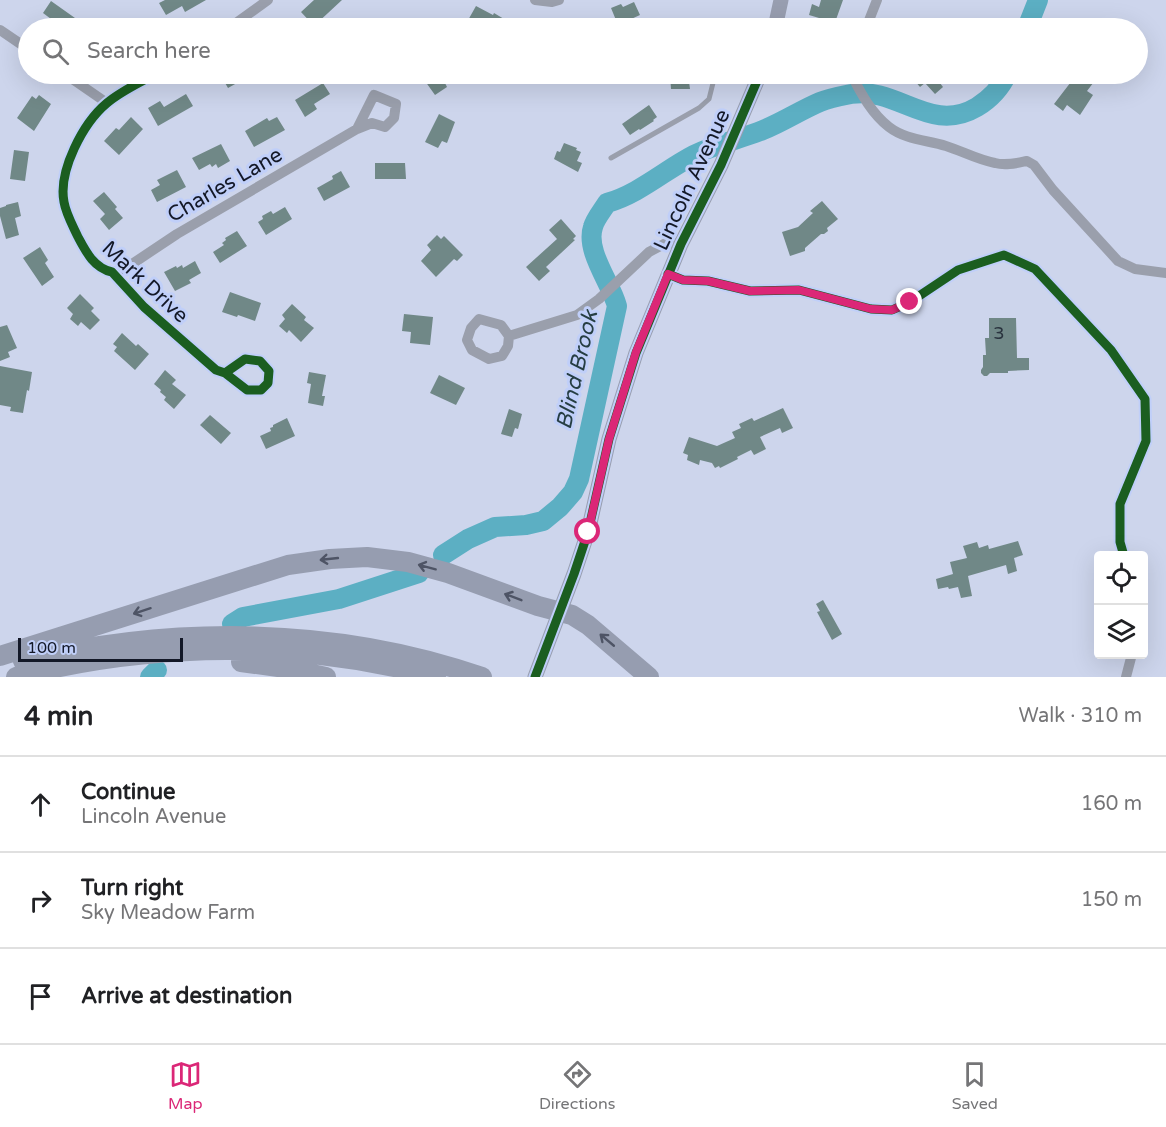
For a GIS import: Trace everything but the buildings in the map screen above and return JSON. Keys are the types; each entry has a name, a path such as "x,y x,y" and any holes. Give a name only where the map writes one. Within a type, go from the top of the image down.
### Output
{"highway":[{"path":"0,656 288,566 314,560 342,558 388,559 428,567 538,606 572,615 583,621 649,677"},
{"path":"0,667 77,650 156,640 215,636 276,637 375,648 435,662 482,677"},
{"path":"16,677 82,663 162,653 221,650 340,657 398,667 436,677"},
{"path":"82,663 228,661 257,663 326,677"}],"street":[{"path":"246,0 257,8"},
{"path":"243,18 268,0"},
{"path":"535,0 552,2 559,0"},
{"path":"777,18 781,0"},
{"path":"870,18 877,0"},
{"path":"0,30 18,42"},
{"path":"79,84 107,103"},
{"name":"Mark Drive","path":"138,84 107,103 92,118 70,160 64,182 64,202 86,253 105,270 112,272 144,308 216,370 225,373"},
{"name":"Lincoln Avenue","path":"535,677 588,532 609,439 636,352 681,244 721,165 756,84"},
{"path":"858,84 868,105 887,125 899,133 917,140 944,145 996,164 1028,162 1034,165 1053,190 1118,261 1135,269 1166,273"},
{"name":"Charles Lane","path":"112,272 129,266 177,234 357,129"},
{"path":"509,336 577,315 599,299 649,252 666,243 681,244"},
{"path":"668,274 683,280 708,281 750,291 799,290 843,303 892,310 910,302 958,270 1004,255 1035,269 1111,351 1144,399 1146,441 1120,504 1120,542 1123,551"},
{"path":"1126,677 1131,659"}],"lane":[{"path":"611,158 699,108 709,99 713,84"}],"waterway":[{"name":"Blind Brook","path":"1031,18 1038,0"},
{"name":"Blind Brook","path":"443,555 468,539 495,527 526,525 543,521 573,492 579,479 617,306 595,256 591,236 595,221 607,203 641,188 694,155 763,130 828,99 868,93 944,116 960,114 977,107 1001,84"},
{"name":"Blind Brook","path":"232,624 243,617 339,599 419,573"},
{"name":"Blind Brook","path":"150,677 157,670"}],"cycle path":[{"path":"137,84 112,99 98,112 81,135 65,176 63,190 65,206 78,237 91,259 100,267 112,272 144,307 216,370 225,373"},
{"path":"535,677 588,532 609,439 636,353 681,244 721,165 756,84"},
{"path":"668,274 683,280 708,281 750,291 799,290 871,309 892,310 910,302 958,270 1004,255 1035,269 1111,350 1145,399 1146,441 1120,504 1120,542 1123,551"},
{"path":"245,359 260,361 269,371 268,383 261,390 247,390 225,373 245,359"}],"route":[{"path":"588,532 609,439 636,352 668,274 683,280 708,281 750,291 799,290 871,309 892,310 910,302"}]}
